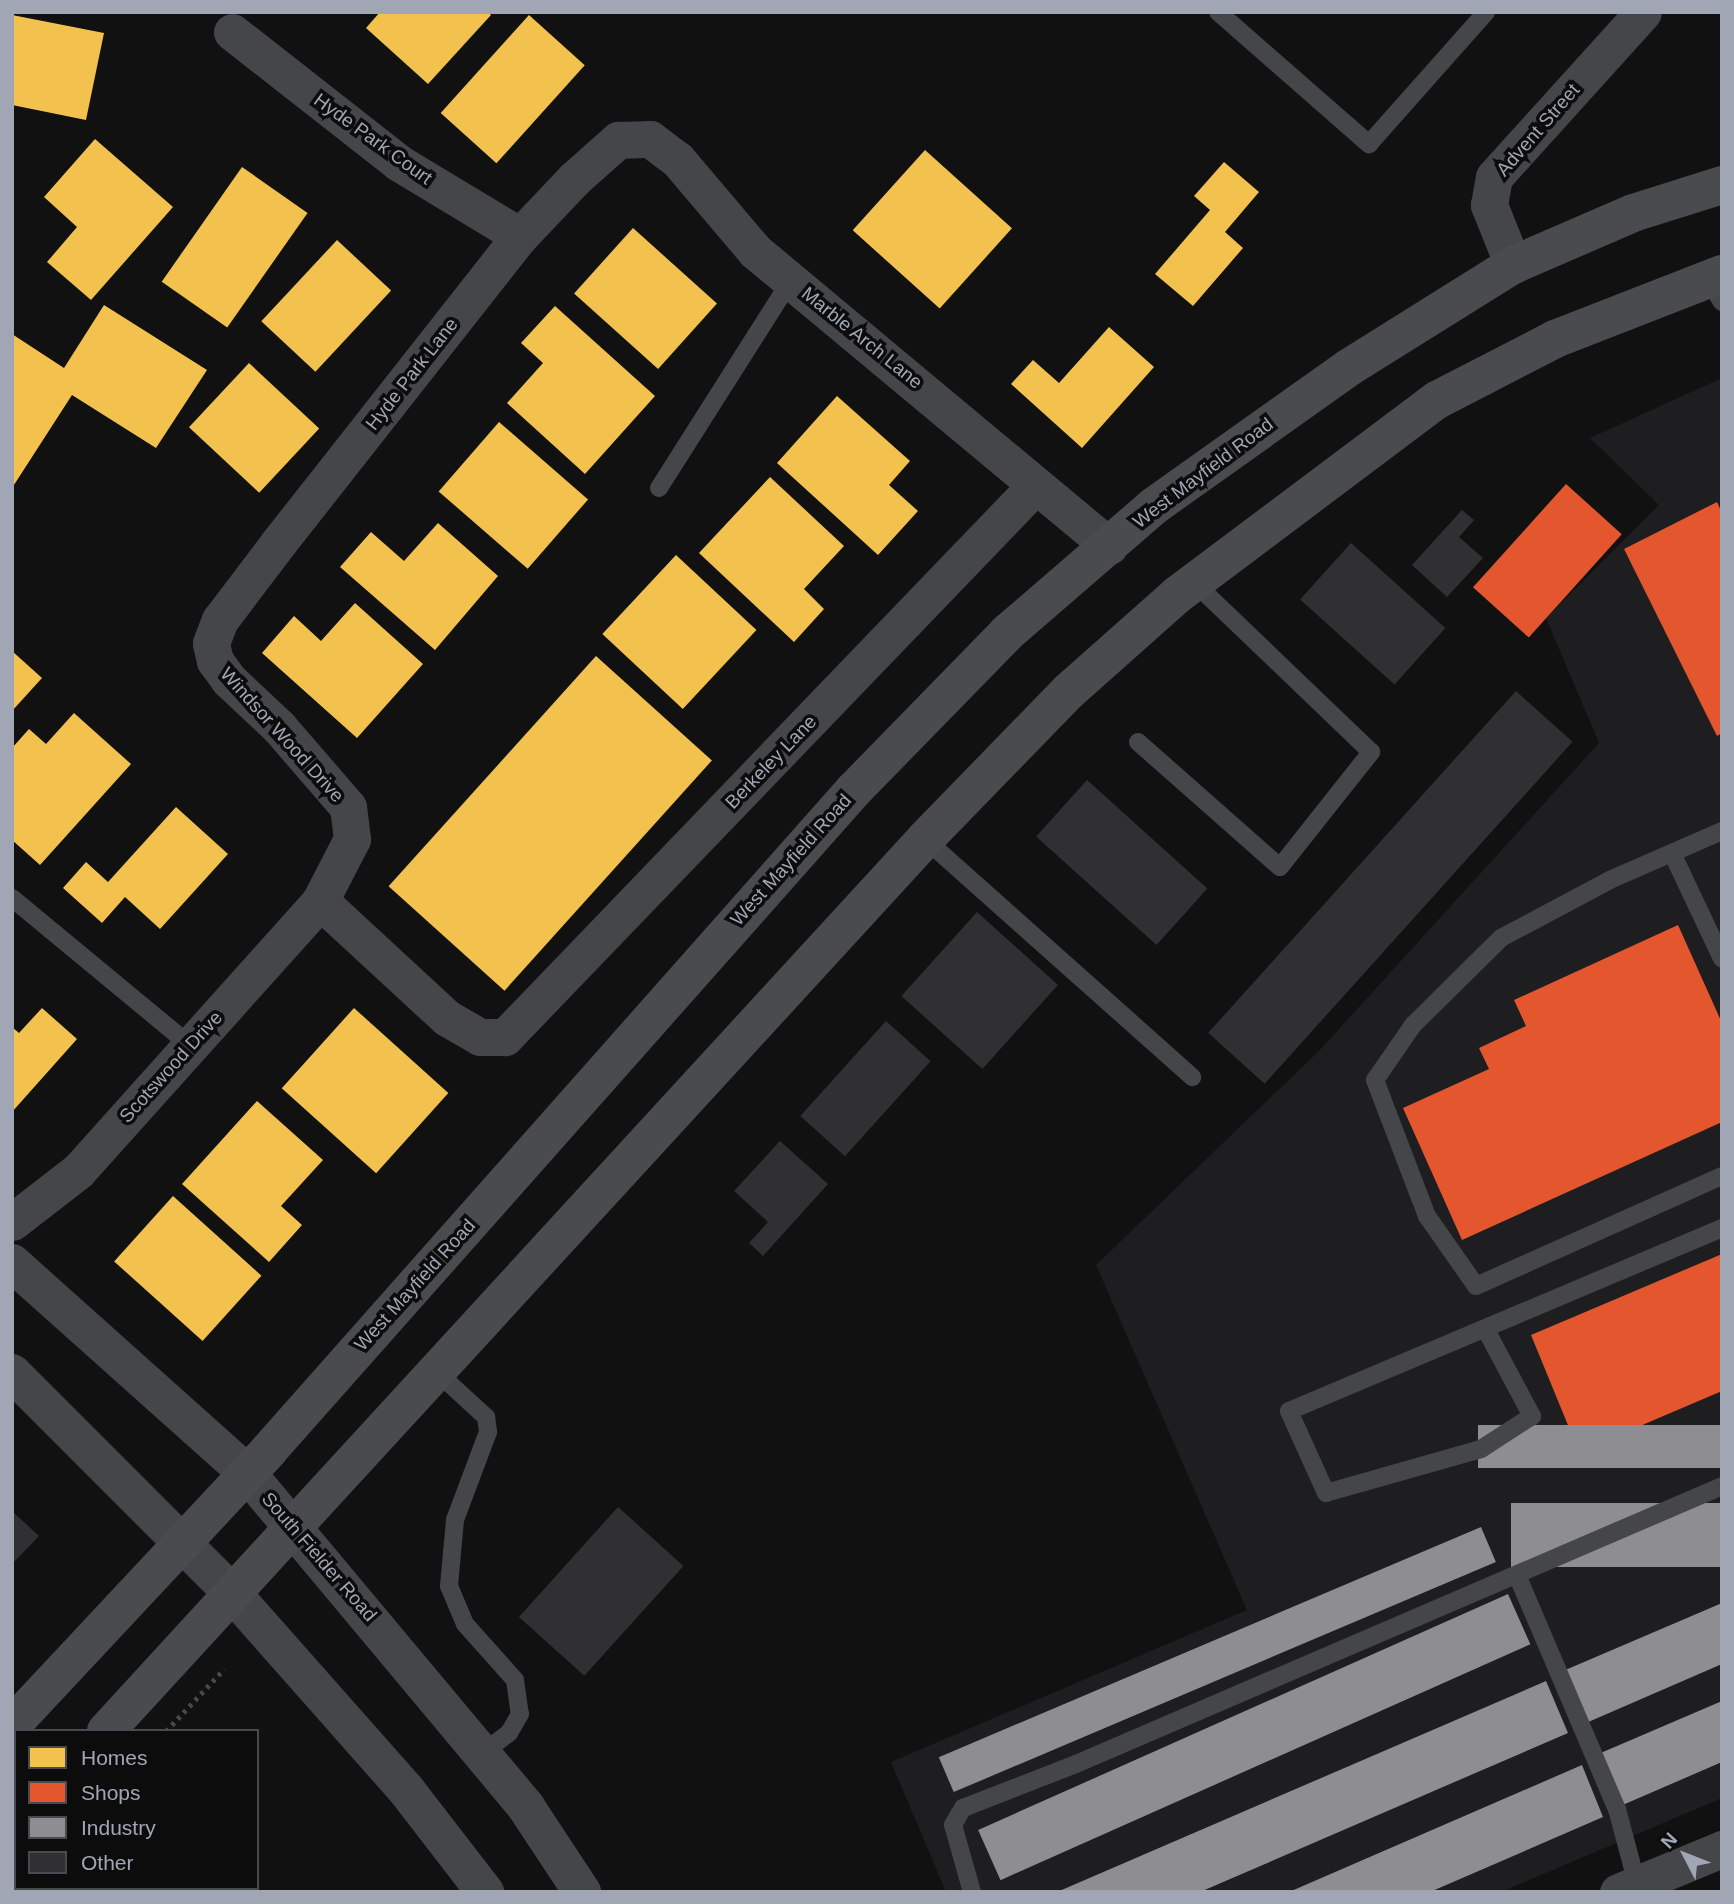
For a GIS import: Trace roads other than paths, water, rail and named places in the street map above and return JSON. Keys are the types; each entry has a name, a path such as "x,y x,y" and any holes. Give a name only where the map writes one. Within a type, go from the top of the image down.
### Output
{"main road":[{"name":"West Mayfield Road","path":"12,1725 186,1542 854,790 1007,633 1154,506 1348,368 1513,265 1633,213 1722,185"},
{"path":"108,1729 925,839 1069,691 1194,582 1437,400 1555,339 1717,285"}],"street":[{"name":"Advent Street","path":"1513,265 1489,205 1494,177 1643,12"},
{"name":"Hyde Park Court","path":"232,32 399,163 520,236"},
{"name":"Marble Arch Lane","path":"618,140 650,139 677,159 755,251 1109,545"},
{"name":"Hyde Park Lane","path":"220,620 520,236 574,179 618,140"},
{"name":"Berkeley Lane","path":"320,901 447,1018 480,1037 505,1037 1035,486"},
{"name":"Windsor Wood Drive","path":"220,620 211,643 215,661 348,807 352,839 320,901"},
{"name":"Scotswood Drive","path":"12,1222 78,1171 320,901"},
{"name":"South Fielder Road","path":"12,1263 247,1474 526,1807 582,1892"},
{"path":"12,1373 186,1542 407,1791 485,1892"},
{"path":"1627,1888 1722,1849"}],"lane":[{"path":"1218,12 1369,144 1486,12"},
{"path":"659,488 791,280"},
{"path":"1138,742 1280,867 1371,752 1194,582"},
{"path":"1722,831 1500,938 1413,1025 1375,1080 1427,1216 1476,1286 1722,1176"},
{"path":"925,839 1192,1077"},
{"path":"1672,853 1722,959"},
{"path":"12,898 190,1045"},
{"path":"1486,1330 1532,1416 1481,1450 1326,1493 1289,1411 1722,1228"},
{"path":"437,1372 486,1417 488,1432 455,1520 449,1587 465,1624 515,1680 520,1714 509,1733 482,1753"},
{"path":"972,1892 953,1825 963,1808 1722,1486"},
{"path":"1517,1574 1617,1809 1627,1888"}]}
